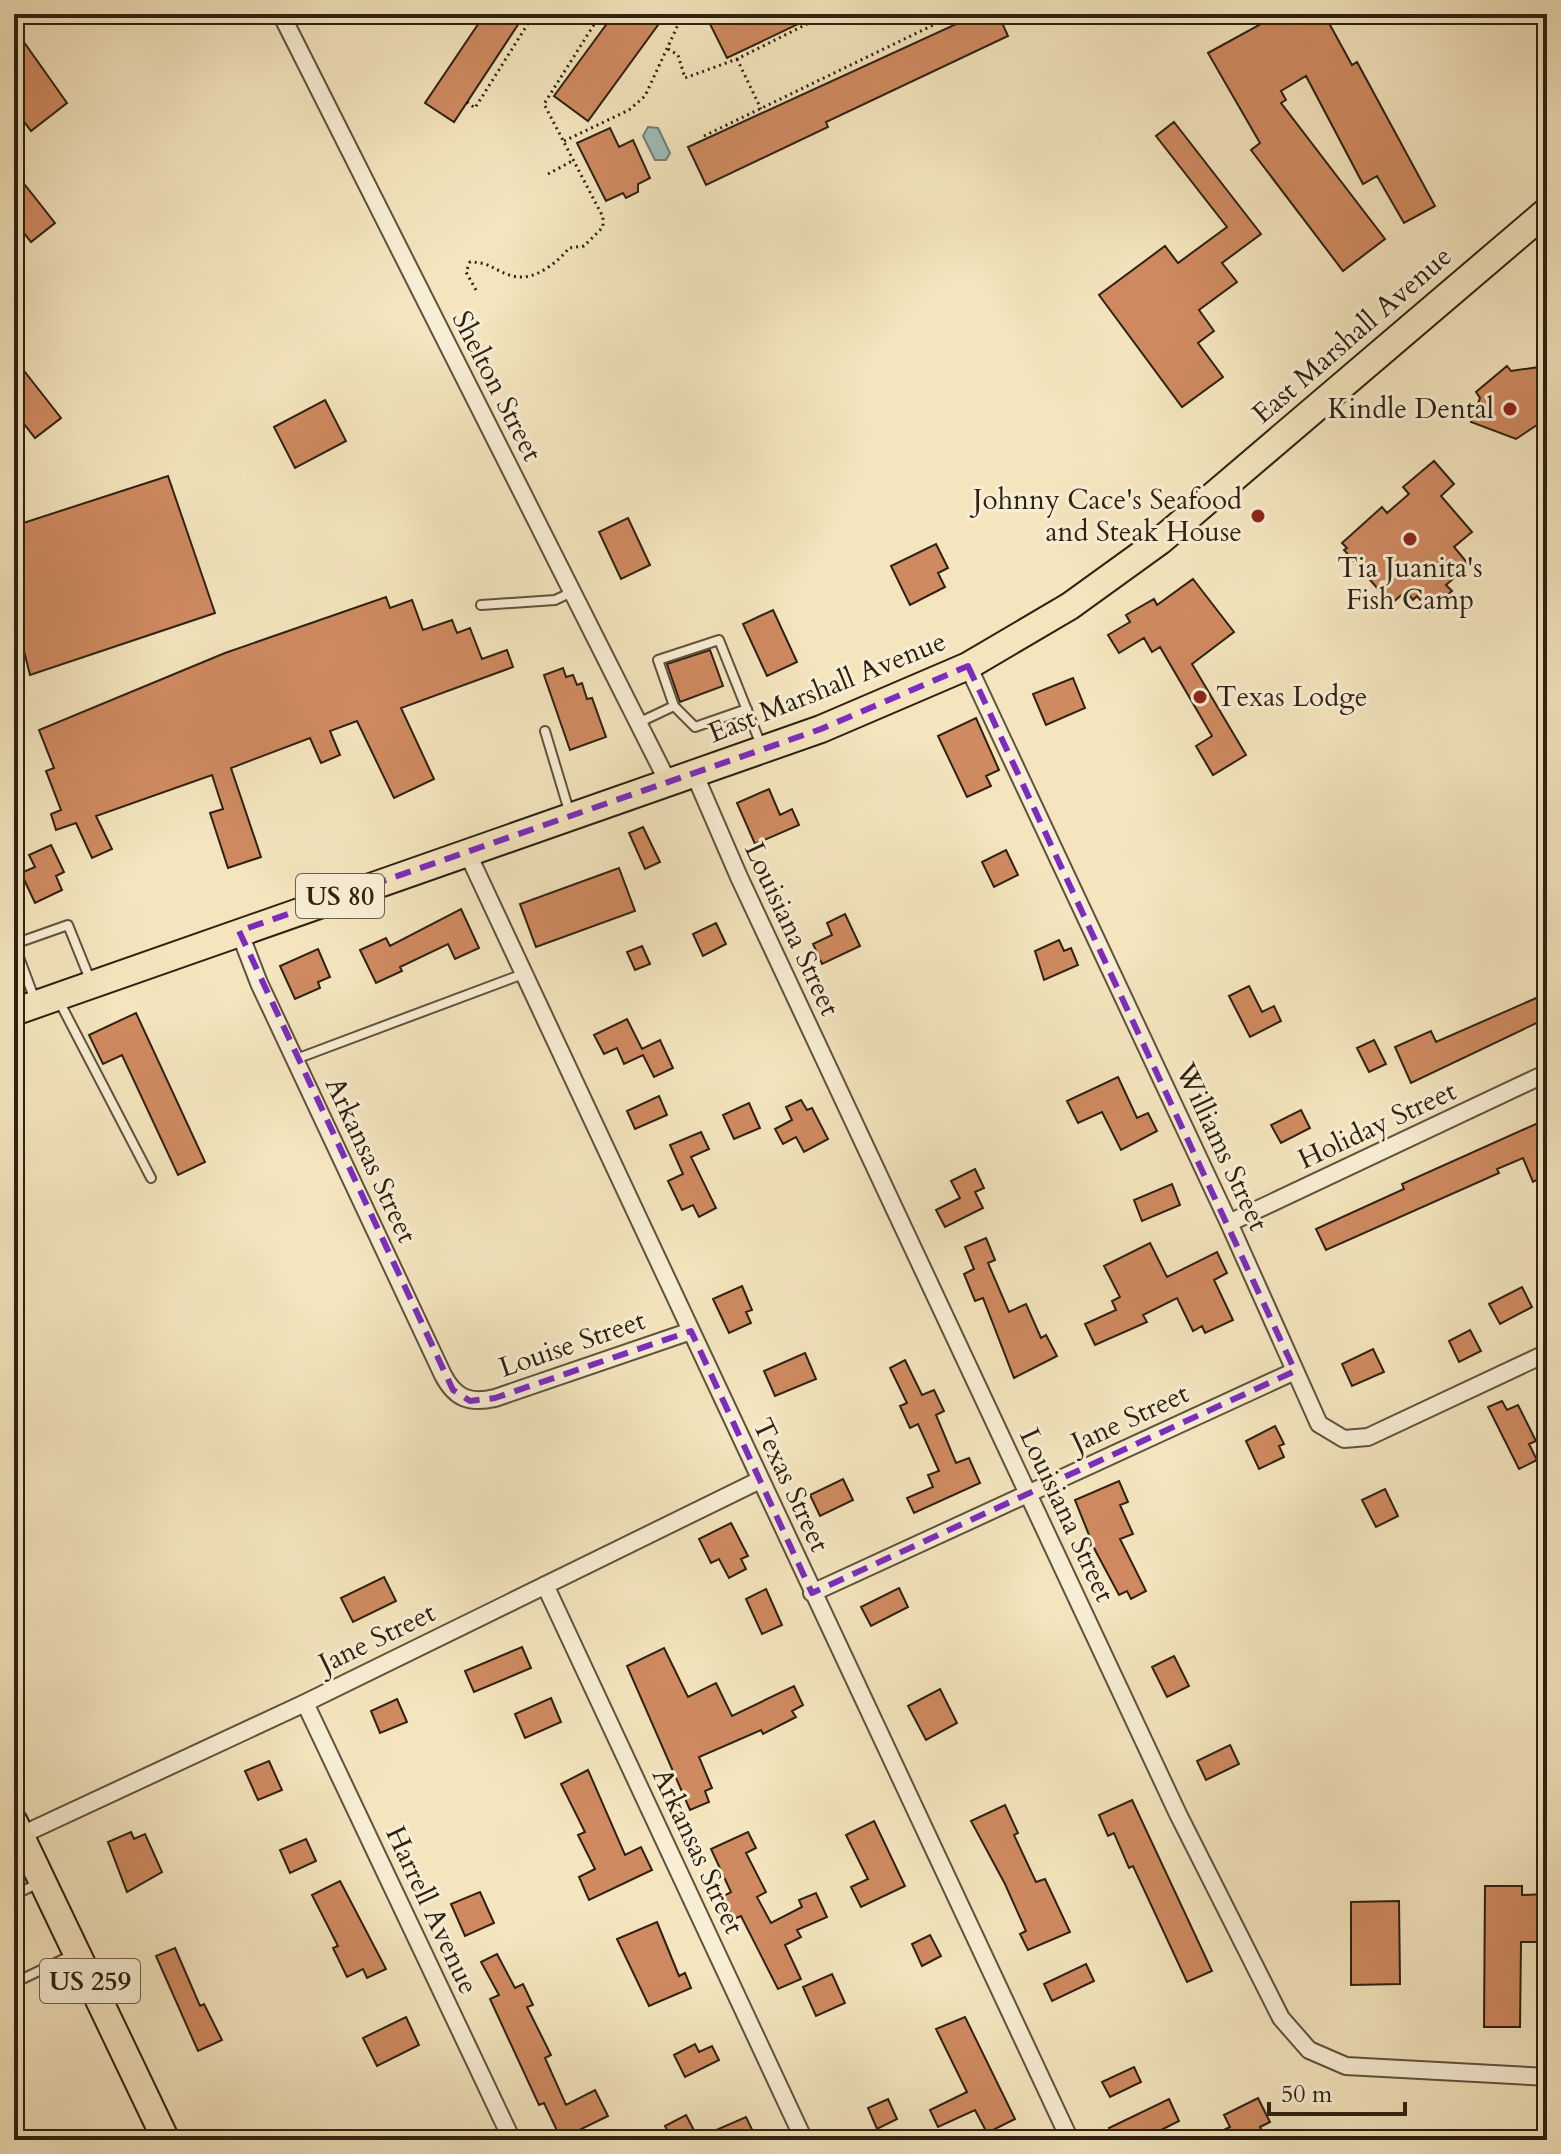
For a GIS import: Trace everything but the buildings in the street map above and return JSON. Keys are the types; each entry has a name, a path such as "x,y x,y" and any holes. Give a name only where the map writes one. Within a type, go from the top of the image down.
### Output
{"main road":[{"name":"East Marshall Avenue","path":"36,1004 885,705 968,666 1070,606 1160,541 1547,211"},
{"name":"US 259","path":"16,1832 166,2140"}],"street":[{"name":"Shelton Street","path":"281,14 668,782"},
{"name":"Williams Street","path":"968,666 1229,1223 1319,1424 1330,1434 1352,1440 1376,1434 1547,1353"},
{"name":"Louisiana Street","path":"694,773 739,877 1178,1814 1275,2008 1302,2044 1326,2060 1346,2066 1547,2077"},
{"name":"Texas Street","path":"467,852 1070,2140"},
{"name":"Arkansas Street","path":"239,931 443,1375 457,1395 470,1401"},
{"name":"Holiday Street","path":"1229,1223 1547,1073"},
{"name":"Louise Street","path":"470,1401 495,1398 691,1331"},
{"name":"Jane Street","path":"812,1593 1295,1371"},
{"name":"Jane Street","path":"16,1832 305,1703 760,1480"},
{"name":"Arkansas Street","path":"545,1585 804,2140"},
{"name":"Harrell Avenue","path":"305,1703 512,2140"}],"lane":[{"path":"481,605 555,600 572,592"},
{"path":"747,709 695,727 674,706 658,660 719,640 747,709 763,749"},
{"path":"638,723 674,706"},
{"path":"545,731 570,815"},
{"path":"92,984 68,925 14,944 36,1004 151,1178"},
{"path":"296,1059 523,974"},
{"path":"14,1895 42,1882"},
{"path":"14,1983 76,1953"}],"path":[{"path":"467,102 475,108 534,14"},
{"path":"476,290 466,272 470,262 494,265 515,277 527,276 557,262 569,248 584,246 601,231 603,217 544,104 595,23 593,14"},
{"path":"564,141 629,110 645,96 683,14"},
{"path":"668,49 678,55 685,78 737,59 827,14"},
{"path":"704,136 956,14"},
{"path":"737,59 761,109"},
{"path":"548,174 574,160"}],"highlighted area":[{"path":"968,666 1295,1371 812,1593 691,1331 495,1398 470,1401 453,1390 239,931 821,729"}],"water":[{"path":"648,127 658,128 670,153 666,160 655,160 643,136"}],"place":[{"name":"Kindle Dental","path":"1510,409"},
{"name":"Johnny Cace's Seafood and Steak House","path":"1258,516"},
{"name":"Tia Juanita's Fish Camp","path":"1410,539"},
{"name":"Texas Lodge","path":"1200,697"}]}
